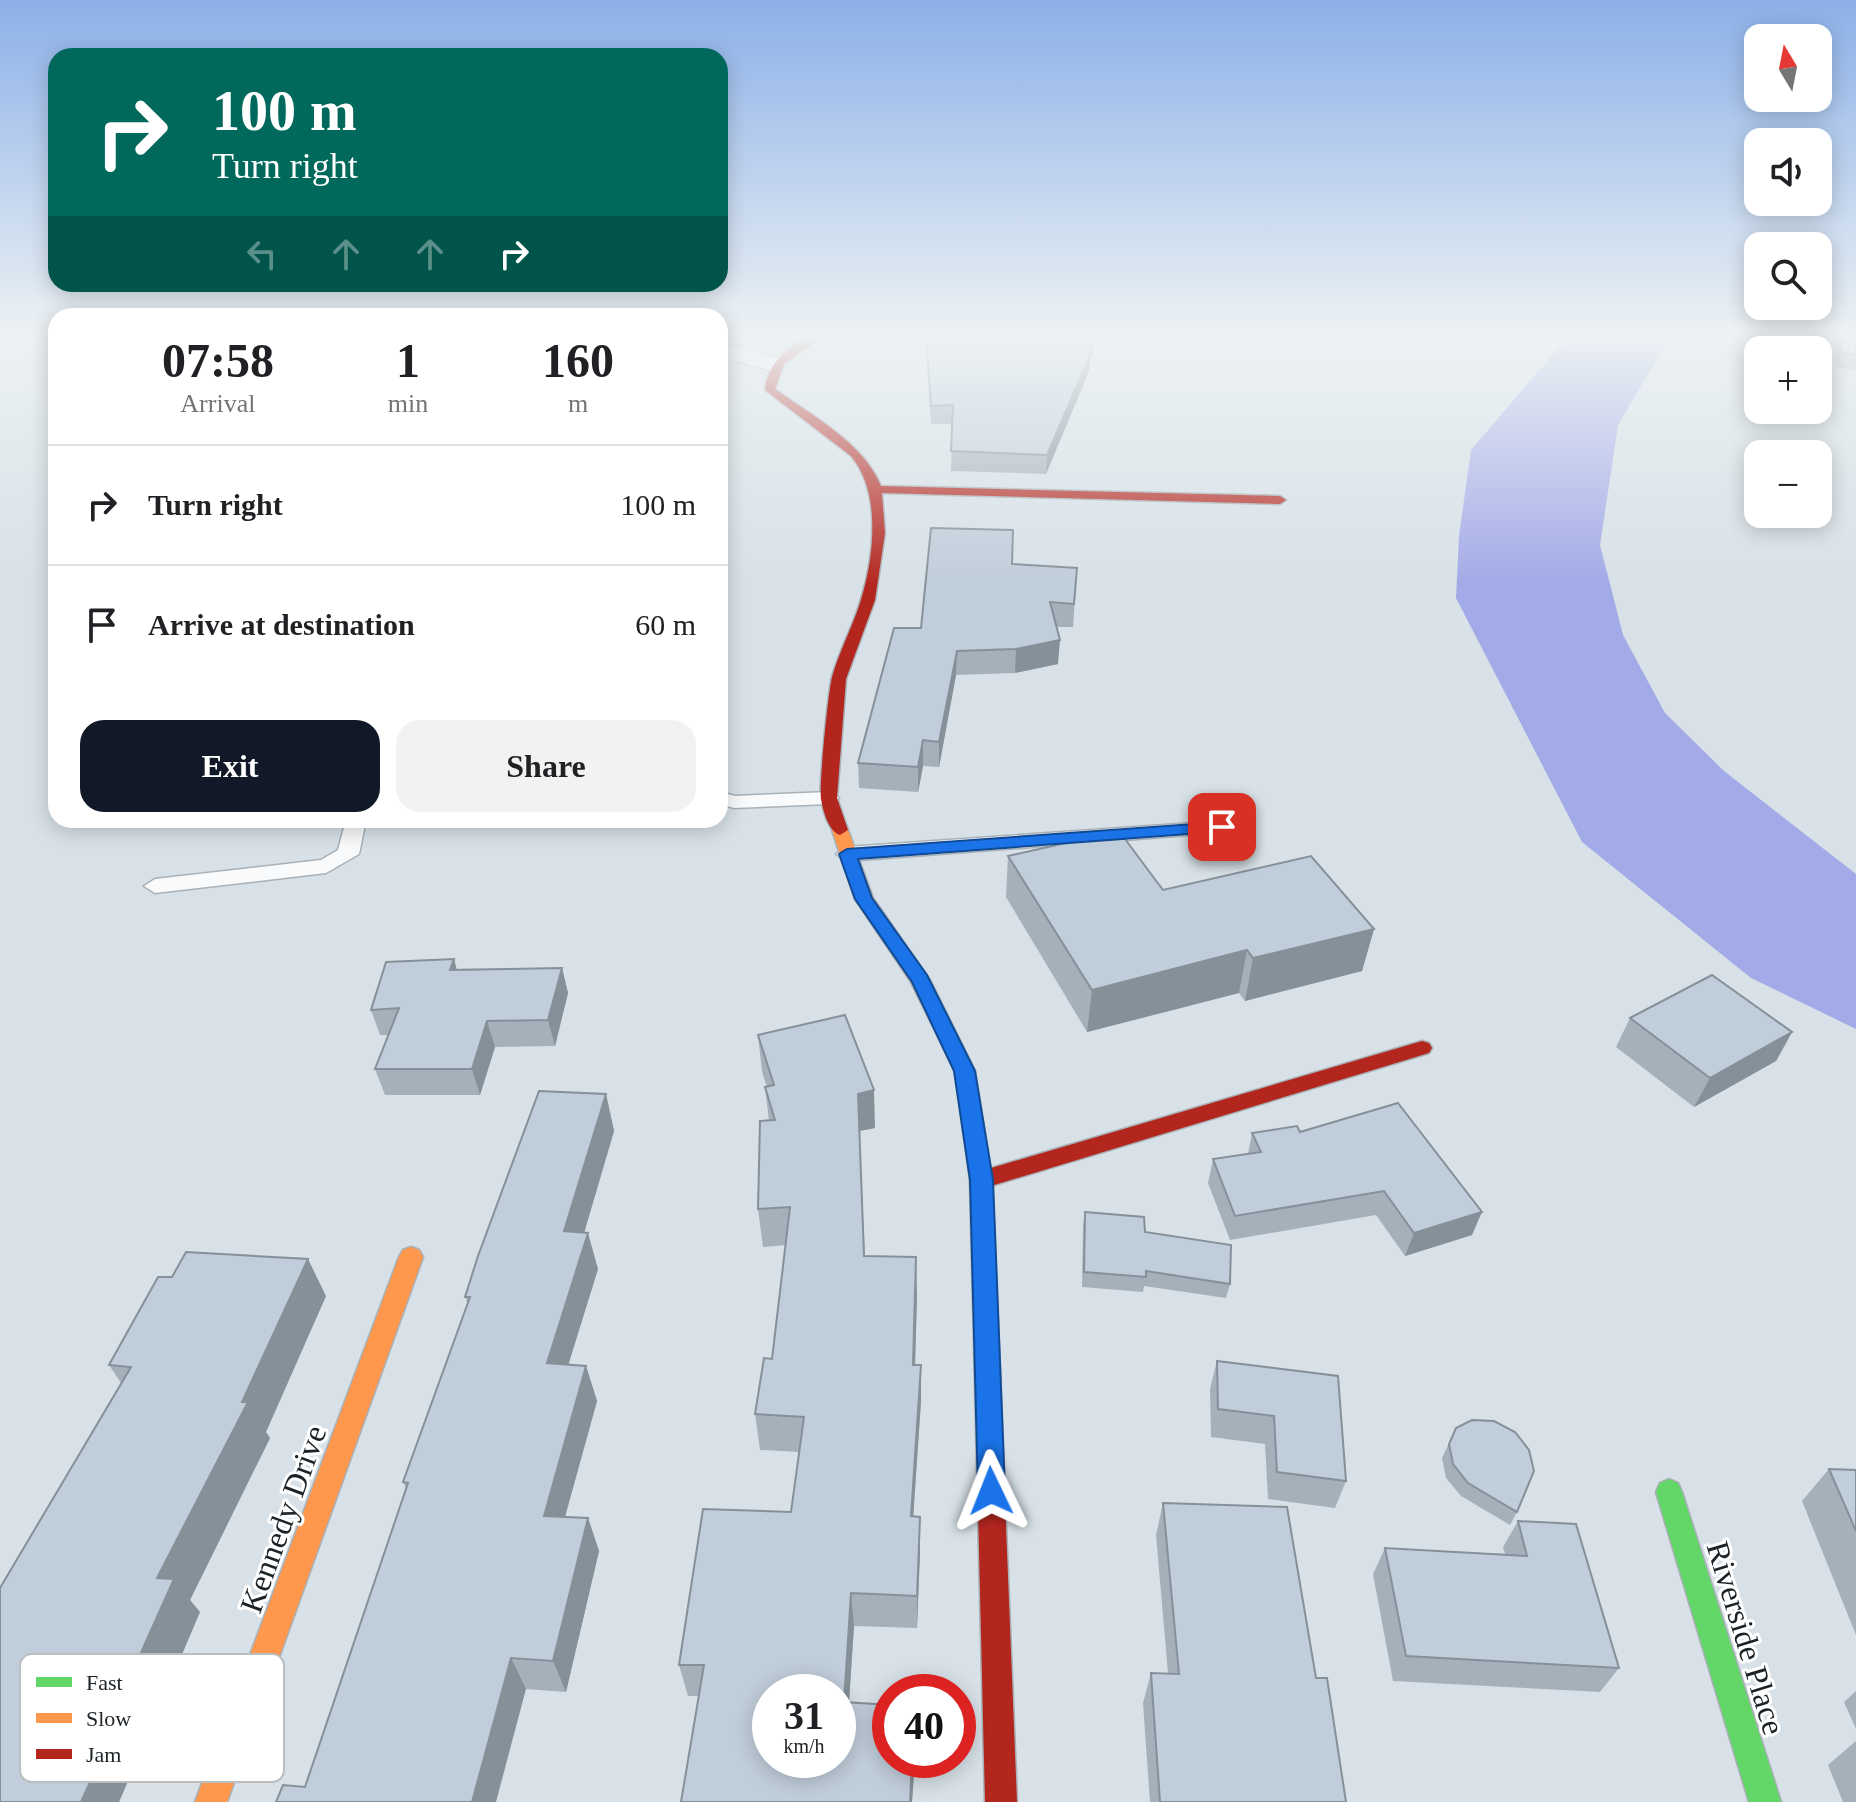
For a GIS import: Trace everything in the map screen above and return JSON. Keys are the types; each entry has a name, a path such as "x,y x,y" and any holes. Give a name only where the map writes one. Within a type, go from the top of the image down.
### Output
{"street":[{"path":"806,417 855,454 868,469 876,489 879,533 868,600 839,679 829,798 864,899 920,980 965,1071 981,1180 1001,1802"},
{"path":"876,489 1280,500"},
{"path":"981,1180 1422,1048"},
{"name":"Kennedy Drive","path":"265,1654 411,1257"},
{"name":"Riverside Place","path":"1669,1492 1765,1802"},
{"name":"Kennedy Drive","path":"211,1802 218,1782"}],"lane":[{"path":"728,800 829,798"},
{"path":"847,854 1222,827"},
{"path":"155,886 326,866 348,854 354,828"}],"water":[{"path":"1499,417 1623,417 1618,425 1600,545 1623,635 1665,713 1724,771 1856,874 1856,1029 1751,978 1582,842 1456,598 1459,536 1471,450"}],"building":[{"path":"952,417 1063,417 1047,455 951,451"},
{"path":"931,528 1013,530 1012,564 1077,568 1074,604 1050,602 1060,640 1016,649 957,651 939,742 923,740 918,767 858,763 894,628 921,628"},
{"path":"1119,831 1163,890 1311,856 1374,929 1253,958 1247,950 1092,990 1008,856"},
{"path":"454,959 450,970 562,968 548,1020 487,1021 472,1069 375,1069 399,1008 371,1010 386,962"},
{"path":"1712,975 1792,1032 1710,1078 1630,1018"},
{"path":"845,1015 874,1090 858,1094 864,1256 916,1257 913,1365 921,1365 911,1516 920,1517 917,1596 851,1593 846,1674 752,1674 752,1778 856,1778 856,1703 872,1704 872,1778 911,1778 910,1802 681,1802 704,1665 679,1665 703,1509 791,1512 804,1417 755,1414 764,1358 772,1359 790,1207 758,1209 760,1121 775,1120 765,1087 774,1085 758,1035"},
{"path":"539,1091 606,1094 564,1231 588,1233 547,1363 586,1366 544,1516 588,1518 553,1661 511,1658 472,1802 276,1802 283,1785 305,1787 408,1483 403,1482 470,1297 465,1297 478,1256"},
{"path":"1398,1103 1482,1212 1414,1233 1384,1191 1235,1216 1213,1159 1261,1152 1252,1133 1297,1126 1300,1132"},
{"path":"1085,1212 1144,1217 1145,1232 1231,1245 1230,1284 1146,1271 1146,1277 1084,1272"},
{"path":"186,1252 308,1259 242,1402 248,1402 157,1578 174,1579 140,1654 20,1654 20,1782 90,1782 81,1802 0,1802 0,1588 131,1367 109,1365 158,1277 172,1277"},
{"path":"1217,1361 1338,1376 1346,1481 1277,1472 1274,1416 1218,1409"},
{"path":"1472,1420 1494,1421 1515,1432 1529,1450 1534,1471 1517,1512 1468,1483 1453,1464 1449,1444 1456,1428"},
{"path":"1829,1469 1856,1470 1856,1531"},
{"path":"1163,1503 1287,1507 1316,1678 1327,1678 1346,1802 1160,1802 1151,1673 1179,1674"},
{"path":"1518,1521 1576,1524 1619,1668 1406,1656 1385,1548 1527,1556"}],"traffic: fast":[{"path":"1669,1492 1765,1802"}],"traffic: slow":[{"path":"840,830 864,899 920,980 965,1071 981,1180 985,1300"},
{"path":"265,1654 411,1257"},
{"path":"211,1802 218,1782"}],"traffic: jam":[{"path":"806,417 855,454 868,469 876,489 879,533 868,600 839,679 829,798 840,830"},
{"path":"876,489 1280,500"},
{"path":"981,1180 1422,1048"},
{"path":"985,1300 1001,1802"}],"route":[{"path":"991,1491 981,1180 965,1071 920,980 864,899 847,854 1222,827"}]}
